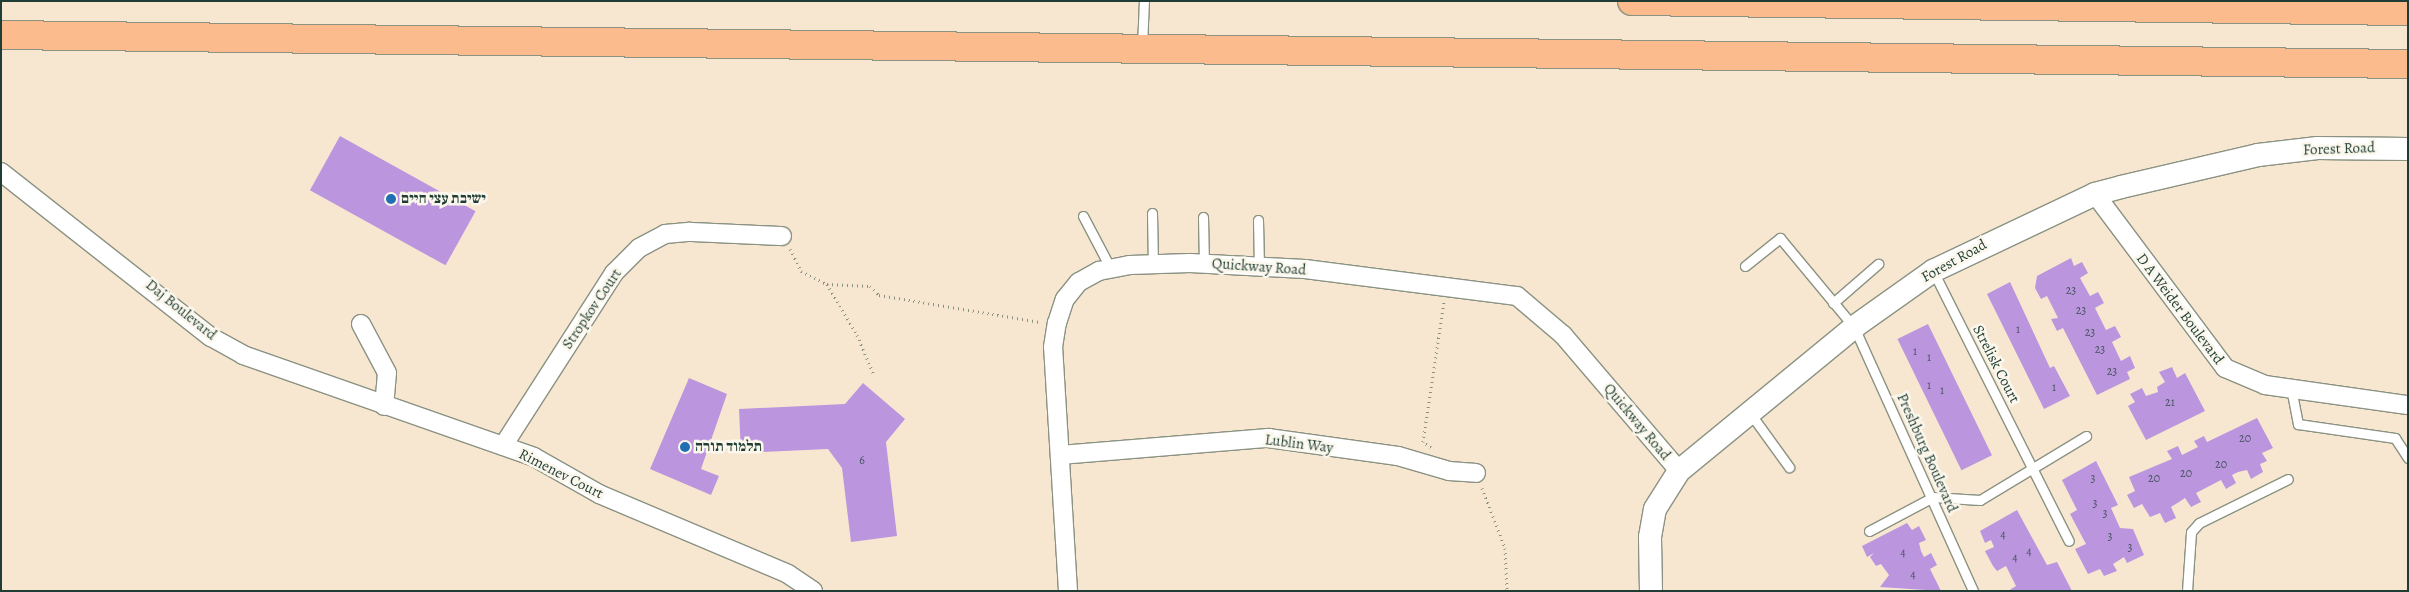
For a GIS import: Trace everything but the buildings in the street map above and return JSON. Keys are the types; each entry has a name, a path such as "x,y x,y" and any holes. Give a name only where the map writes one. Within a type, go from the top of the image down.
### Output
{"highway":[{"path":"1632,1 2408,11"},
{"path":"1,35 2408,64"}],"street":[{"name":"Forest Road","path":"1651,591 1650,537 1655,509 1679,471 1854,327 1933,271 2095,194 2258,155 2318,148 2408,149"},
{"name":"Daj Boulevard","path":"1,172 211,337 243,355 384,406"},
{"name":"D A Weider Boulevard","path":"2095,194 2225,368 2246,380 2408,405"},
{"name":"Stropkov Court","path":"503,446 614,273 639,248 665,234 690,232 782,236"},
{"name":"Quickway Road","path":"1068,591 1053,347 1057,323 1065,299 1079,282 1111,268 1153,264 1259,267 1447,284 1517,296 1535,307 1679,471"},
{"path":"361,324 387,373 384,406"},
{"name":"Rimenev Court","path":"384,406 534,456 599,494 788,574 813,591"},
{"name":"Lublin Way","path":"1060,455 1268,438 1398,456 1449,471 1476,473"}],"lane":[{"path":"1142,48 1144,1"},
{"path":"1152,213 1153,264"},
{"path":"1083,216 1111,268"},
{"path":"1203,217 1204,264"},
{"path":"1258,220 1259,267"},
{"name":"Preshburg Boulevard","path":"1745,266 1780,238 1854,327 1934,497 1974,591"},
{"path":"1833,303 1878,264"},
{"name":"Strelisk Court","path":"1933,271 2069,541"},
{"path":"2291,387 2298,424 2394,438 2408,458"},
{"path":"1750,413 1789,467"},
{"path":"1869,531 1934,497 1980,500 2034,470 2048,455 2086,436"},
{"path":"2187,591 2191,532 2199,522 2288,479"}],"path":[{"path":"782,236 802,271 827,284 870,286 879,295 1022,322 1057,323"},
{"path":"827,284 857,335 874,375"},
{"path":"1438,451 1423,442 1447,284"},
{"path":"1476,473 1505,548 1507,591"}],"place":[{"name":"ישיבת עצי חיים","path":"391,199"},
{"name":"תלמוד תורה","path":"685,447"}]}
